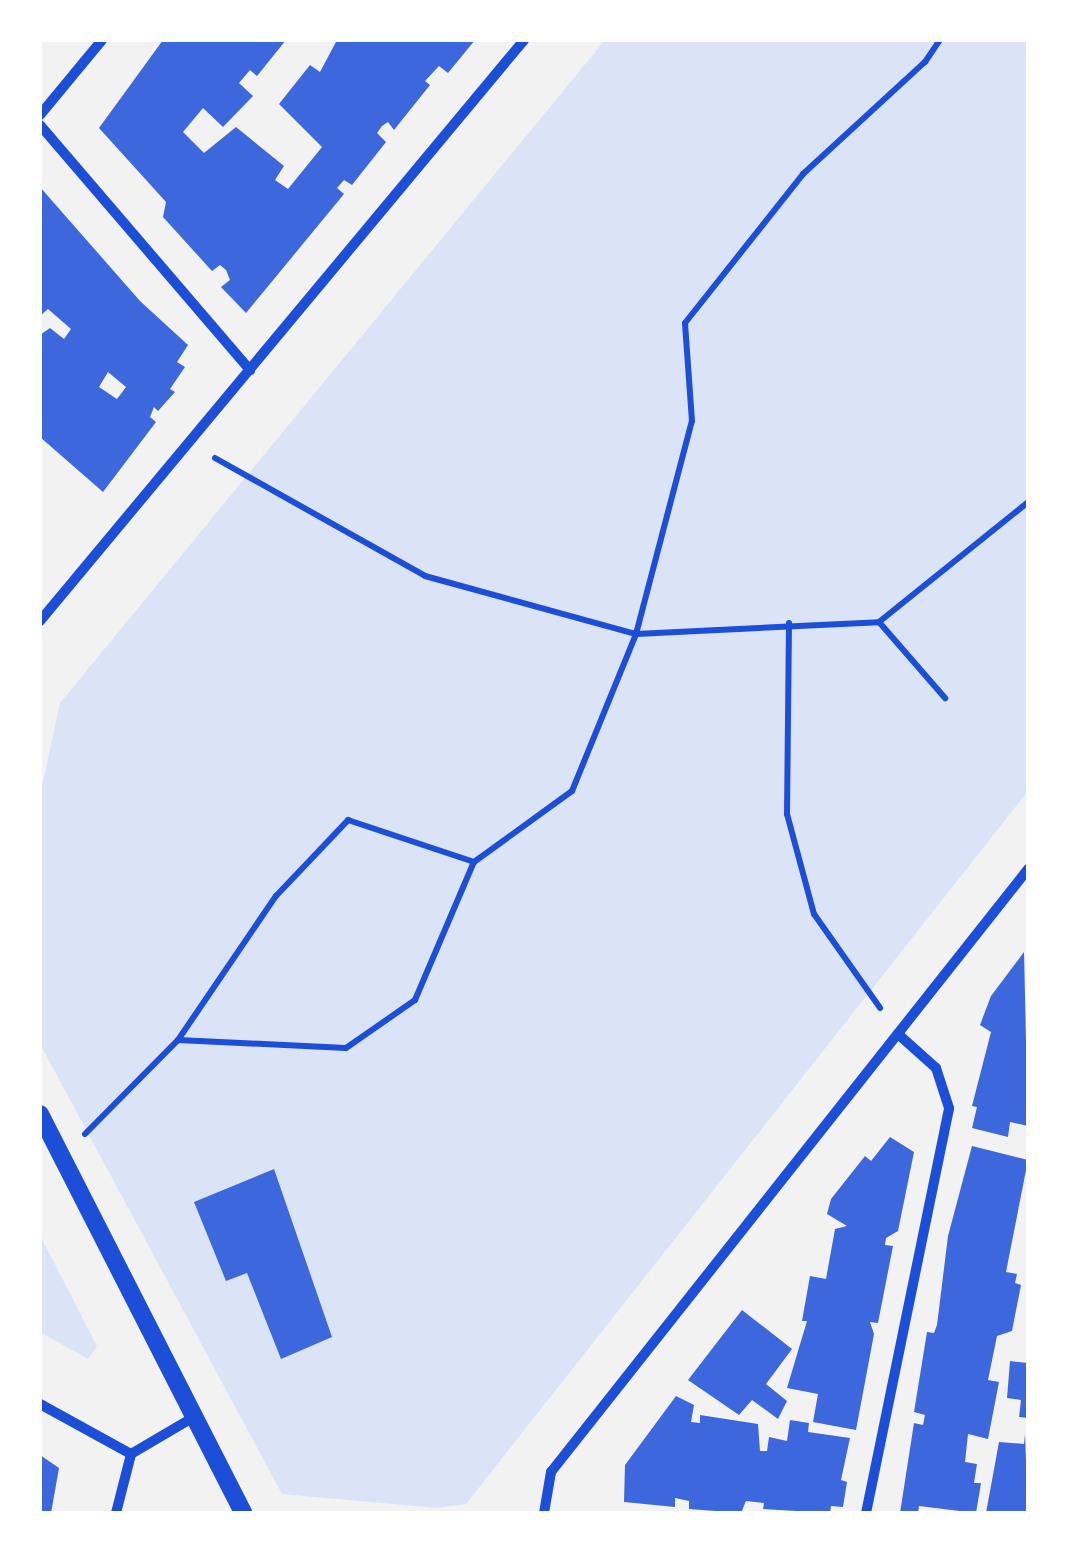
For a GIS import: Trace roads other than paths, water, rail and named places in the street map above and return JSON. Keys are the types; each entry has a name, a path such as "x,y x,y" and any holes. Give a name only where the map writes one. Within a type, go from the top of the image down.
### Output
{"street":[{"path":"40,115 102,40"},
{"path":"40,622 524,40"},
{"path":"40,125 250,370"},
{"path":"544,1513 551,1472 1028,869"},
{"path":"866,1513 949,1108 936,1068 898,1034"},
{"path":"40,1114 243,1513"},
{"path":"40,1404 130,1454"},
{"path":"116,1513 130,1454 192,1418"}]}
